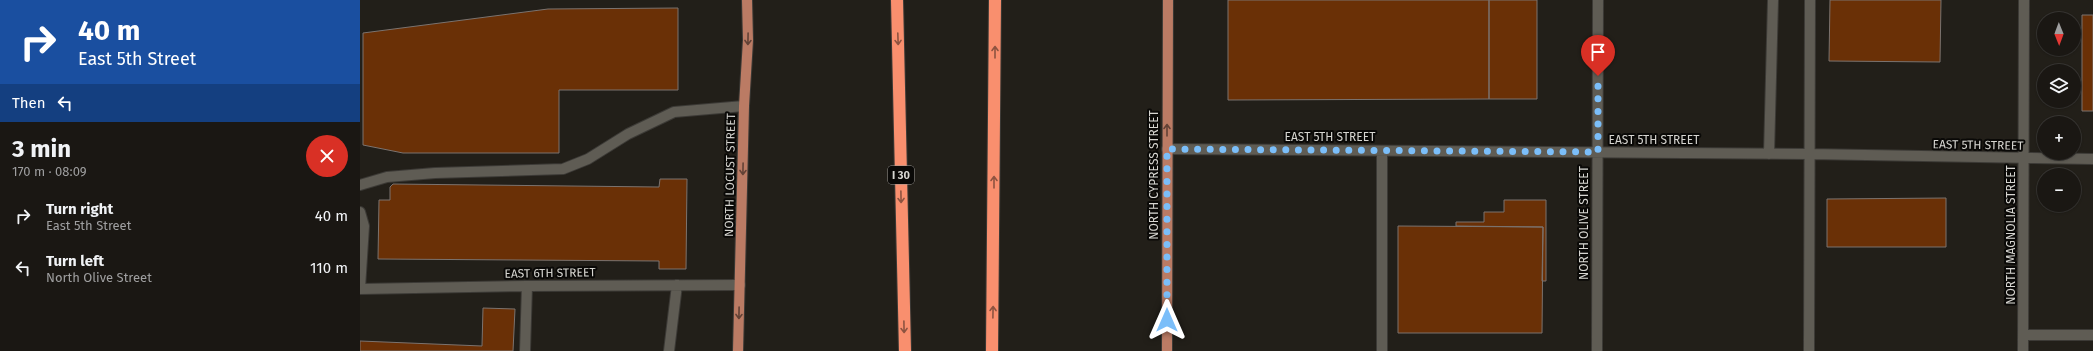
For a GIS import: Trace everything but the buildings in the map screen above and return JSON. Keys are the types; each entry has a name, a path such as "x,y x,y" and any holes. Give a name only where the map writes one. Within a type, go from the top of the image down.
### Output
{"highway":[{"name":"I 30","path":"897,0 905,351"},
{"path":"992,351 995,0"}],"main road":[{"name":"NORTH LOCUST STREET","path":"738,351 744,106 748,40 747,0"},
{"name":"NORTH CYPRESS STREET","path":"1167,351 1168,0"}],"street":[{"name":"NORTH OLIVE STREET","path":"1597,351 1598,0"},
{"path":"1769,154 1773,0"},
{"path":"1809,351 1810,0"},
{"name":"NORTH MAGNOLIA STREET","path":"2023,351 2024,0"},
{"path":"360,185 387,177 435,173 563,169 588,159 655,120 674,112 744,106"},
{"name":"EAST 5TH STREET","path":"1167,149 1810,154 2024,159 2093,159"},
{"path":"1382,151 1382,351"},
{"path":"360,212 364,226 360,289"},
{"path":"669,351 677,285"},
{"path":"525,351 527,286"},
{"name":"EAST 6TH STREET","path":"360,289 527,286 740,286"},
{"path":"2023,335 2093,335"}],"route":[{"path":"1167,320 1167,149 1598,152 1598,76"}]}
